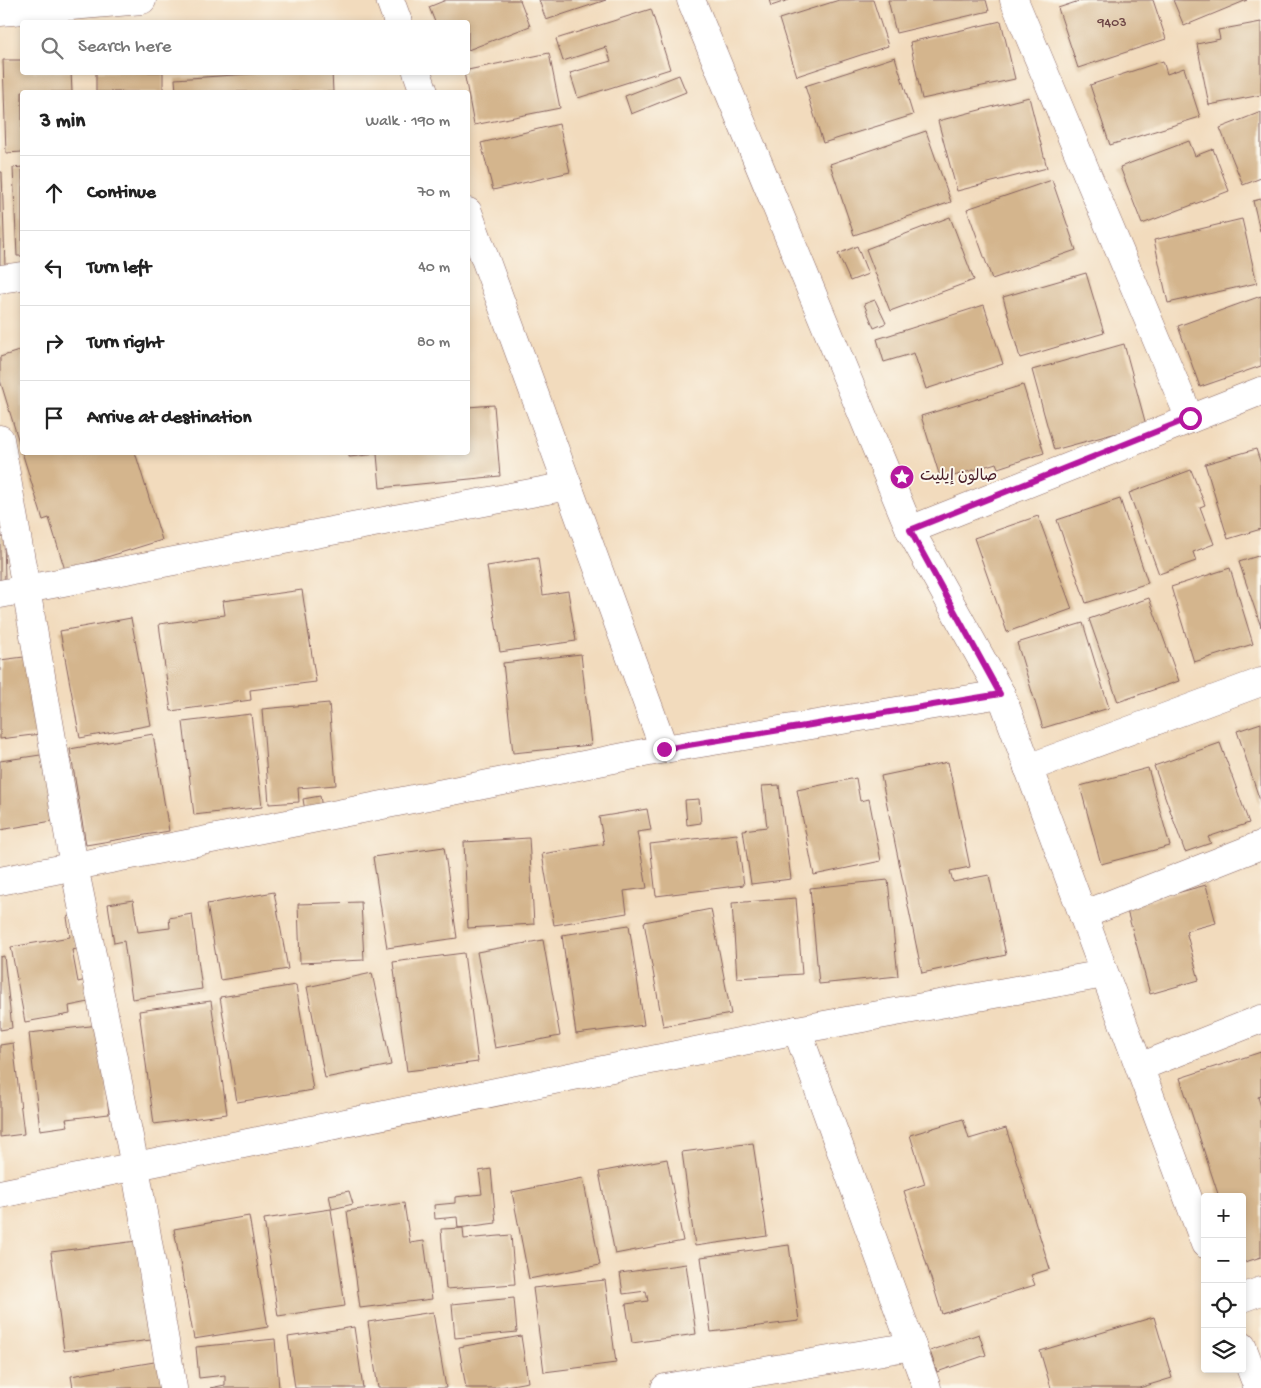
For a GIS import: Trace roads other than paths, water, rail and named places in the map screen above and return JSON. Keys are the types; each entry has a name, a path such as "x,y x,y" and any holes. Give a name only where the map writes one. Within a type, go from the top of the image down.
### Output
{"street":[{"path":"0,12 142,0"},
{"path":"390,0 397,20"},
{"path":"690,0 910,530 1000,694 1203,1238"},
{"path":"1014,0 1190,418"},
{"path":"417,75 423,90"},
{"path":"470,222 664,749"},
{"path":"0,279 20,276"},
{"path":"910,530 1190,418 1261,392"},
{"path":"0,439 13,592 74,866 135,1166 173,1388"},
{"path":"13,592 568,486"},
{"path":"1028,768 1261,682"},
{"path":"0,881 664,749 1000,694"},
{"path":"1083,915 1261,845"},
{"path":"0,1194 797,1030 1104,974"},
{"path":"1140,1066 1261,1019"},
{"path":"797,1030 927,1388"},
{"path":"1246,1297 1261,1291"},
{"path":"665,1388 912,1346"},
{"path":"1246,1356 1258,1388"}],"place":[{"name":"صالون إيليت","path":"902,477"}]}
